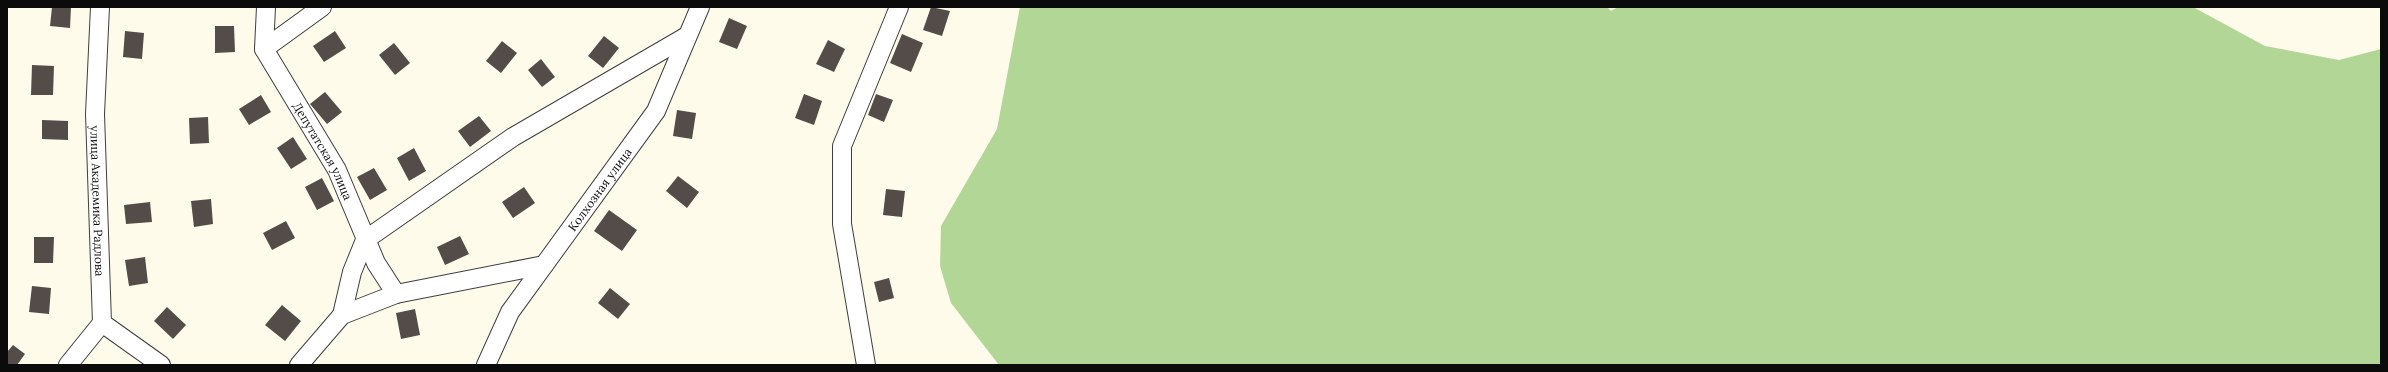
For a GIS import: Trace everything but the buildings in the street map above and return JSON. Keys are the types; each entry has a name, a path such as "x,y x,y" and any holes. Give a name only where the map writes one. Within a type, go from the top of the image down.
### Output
{"street":[{"name":"улица Академика Радлова","path":"100,7 95,114 102,322"},
{"path":"264,49 266,7"},
{"path":"264,49 322,7"},
{"name":"Колхозная улица","path":"486,365 510,312 656,111 700,7"},
{"path":"866,365 842,224 842,146 899,7"},
{"path":"299,365 342,315 352,272 365,240 513,137 687,36"},
{"name":"Депутатская улица","path":"264,49 337,170 365,240 376,263 396,294"},
{"path":"342,315 396,294 544,265"},
{"path":"68,365 102,322 161,365"}],"green space":[{"path":"1020,7 1607,7 1611,11 1618,7 2193,7 2265,46 2339,60 2381,49 2381,365 999,365 951,303 940,266 941,226 997,129"}]}
